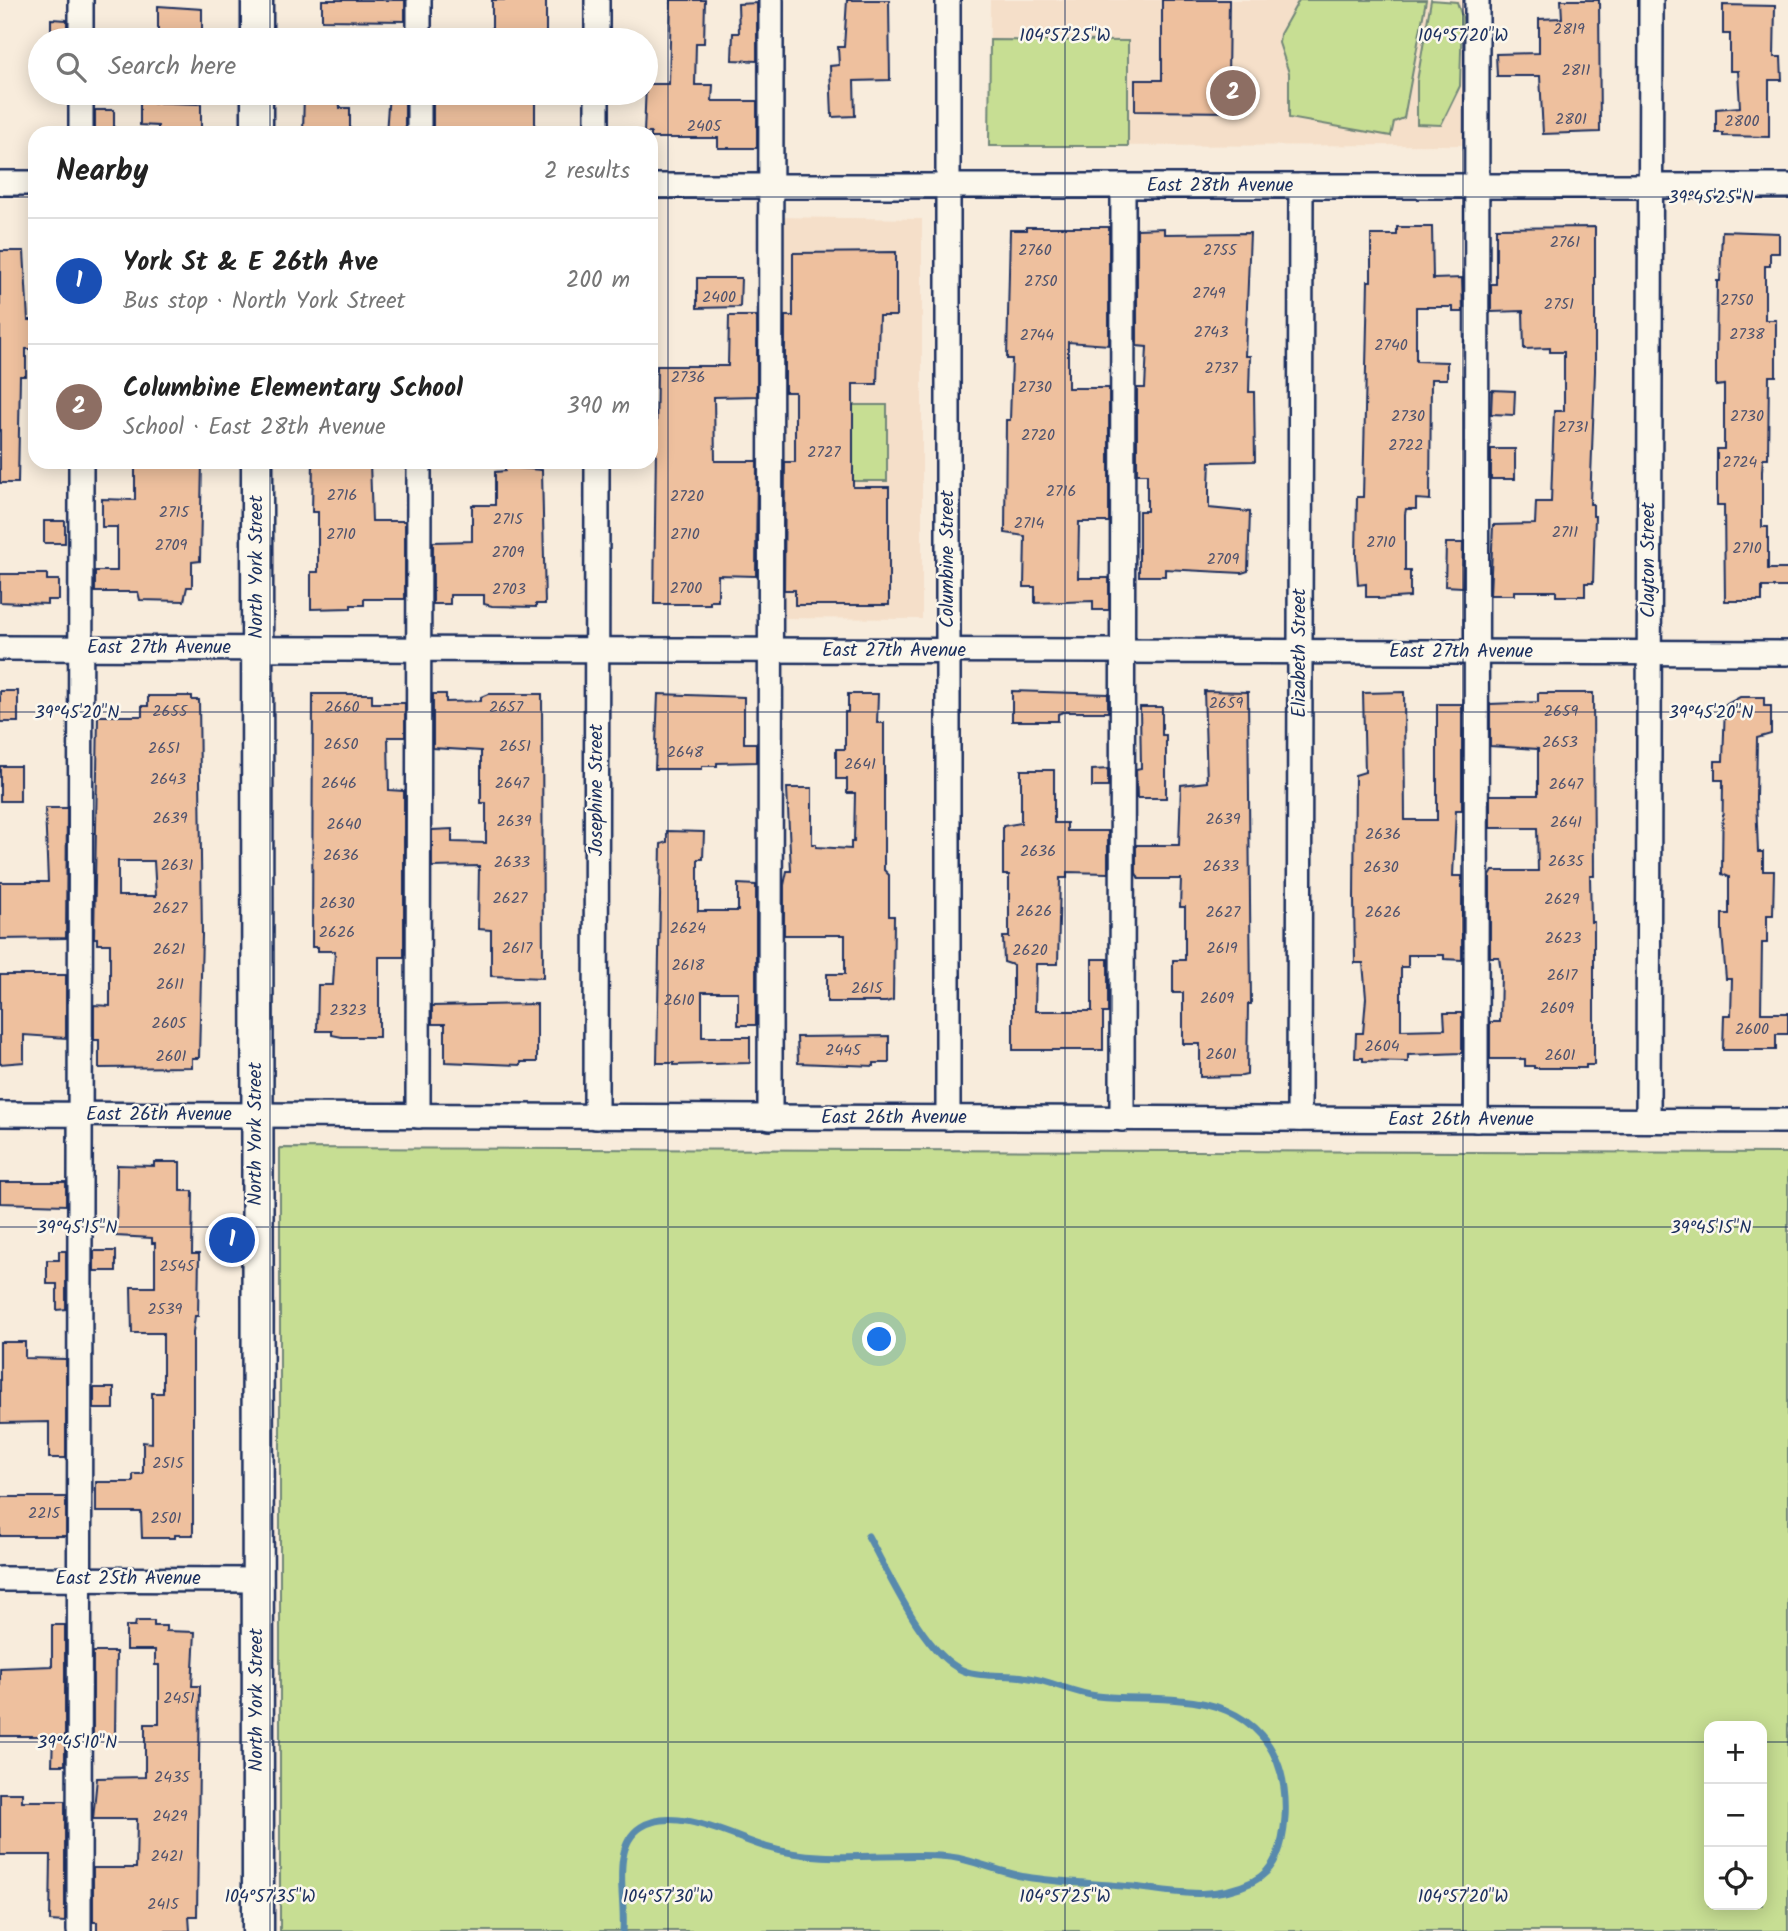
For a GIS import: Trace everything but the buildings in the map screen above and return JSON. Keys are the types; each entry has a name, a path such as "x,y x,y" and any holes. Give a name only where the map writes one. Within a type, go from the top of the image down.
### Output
{"main road":[{"path":"257,0 257,28"},
{"path":"257,105 257,126"},
{"name":"North York Street","path":"257,469 258,1931"}],"street":[{"path":"81,0 81,28"},
{"path":"419,0 419,28"},
{"path":"597,0 597,28"},
{"path":"770,1118 771,0"},
{"name":"Columbine Street","path":"948,0 948,1118"},
{"path":"1476,1120 1477,0"},
{"name":"Clayton Street","path":"1648,1121 1651,0"},
{"path":"81,105 81,126"},
{"path":"419,105 419,126"},
{"path":"597,105 597,126"},
{"path":"0,183 28,183"},
{"name":"East 28th Avenue","path":"658,186 1788,186"},
{"path":"1122,1119 1123,186"},
{"name":"Elizabeth Street","path":"1299,1119 1301,186"},
{"path":"79,1931 80,469"},
{"path":"418,1116 419,469"},
{"name":"Josephine Street","path":"596,1117 597,469"},
{"name":"East 27th Avenue","path":"0,649 1788,653"},
{"name":"East 26th Avenue","path":"0,1114 1788,1121"},
{"name":"East 25th Avenue","path":"0,1578 256,1580"}],"shaded area":[{"path":"990,0 1477,0 1477,145 989,146"},
{"path":"771,217 922,219 922,619 770,618"}],"green space":[{"path":"1299,0 1426,0 1404,118 1394,122 1391,136 1289,118 1289,73 1279,43 1280,34"},
{"path":"1431,0 1457,2 1462,17 1460,86 1441,125 1417,124 1417,81"},
{"path":"990,40 1128,41 1128,146 989,146"},
{"path":"853,405 887,405 887,481 853,481"},
{"path":"280,1148 1788,1153 1788,1931 280,1931"}],"waterway":[{"path":"623,1931 622,1860 626,1847 631,1836 641,1827 670,1819 704,1825 787,1852 830,1857 950,1857 1026,1877 1176,1892 1227,1891 1261,1877 1273,1863 1283,1837 1285,1793 1272,1751 1261,1735 1245,1721 1227,1711 1205,1704 1170,1699 1097,1696 1033,1679 962,1670 948,1661 921,1630 868,1536"}],"place":[{"name":"Columbine Elementary School","path":"1233,93"},
{"name":"York St & E 26th Ave","path":"232,1240"}]}
